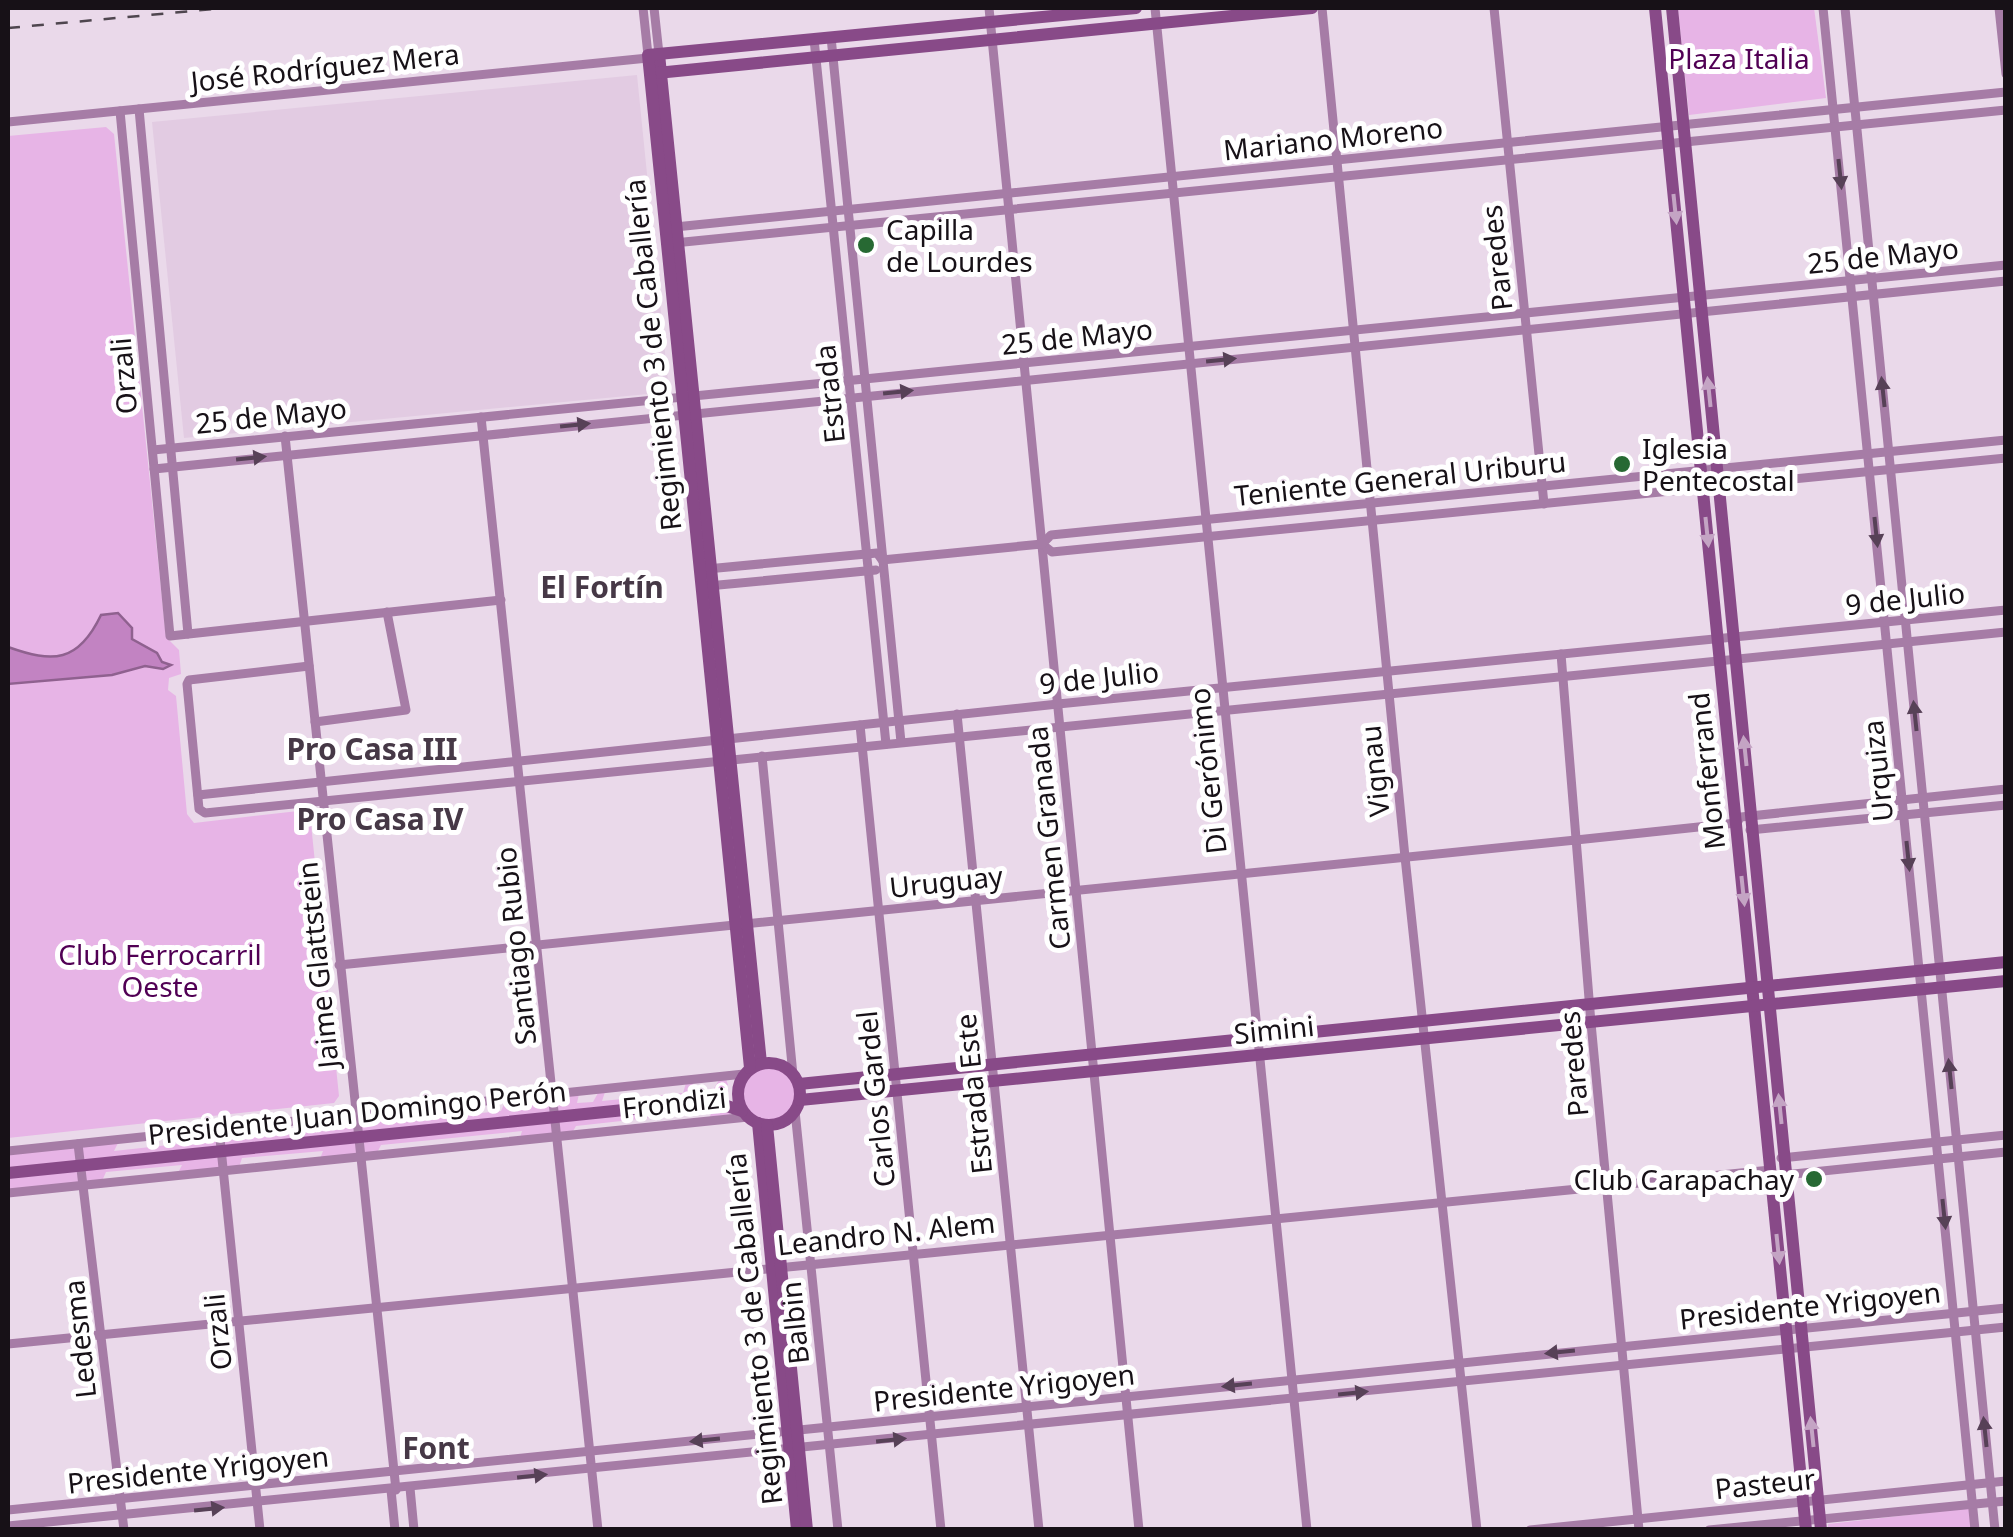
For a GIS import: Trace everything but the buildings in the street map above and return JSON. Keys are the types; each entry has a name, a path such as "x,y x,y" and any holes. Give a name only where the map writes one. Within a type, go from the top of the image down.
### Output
{"street":[{"path":"643,8 651,56"},
{"path":"651,56 654,8"},
{"path":"651,56 831,38 990,15 1136,8"},
{"name":"Di Gerónimo","path":"1155,8 1307,1530"},
{"path":"655,73 1312,8"},
{"name":"Vignau","path":"1322,8 1476,1530"},
{"name":"Paredes","path":"1494,8 1544,504"},
{"name":"Monferrand","path":"1655,8 1805,1525"},
{"name":"Monferrand","path":"1672,8 1821,1524"},
{"name":"Urquiza","path":"1824,8 1975,1530"},
{"name":"Urquiza","path":"1845,8 1994,1530"},
{"path":"1999,8 2006,74"},
{"name":"Carmen Granada","path":"990,15 1139,1530"},
{"name":"Estrada","path":"831,38 901,742"},
{"name":"Estrada","path":"814,39 886,744"},
{"name":"Regimiento 3 de Caballería","path":"651,56 741,924 750,1071"},
{"name":"José Rodríguez Mera","path":"8,122 651,56"},
{"name":"Mariano Moreno","path":"670,228 2006,92"},
{"name":"Orzali","path":"120,111 170,636 188,634 139,108"},
{"name":"Mariano Moreno","path":"672,244 2006,110"},
{"name":"25 de Mayo","path":"152,450 2006,265"},
{"name":"25 de Mayo","path":"154,469 2006,281"},
{"name":"Santiago Rubio","path":"481,418 598,1530"},
{"name":"Jaime Glattstein","path":"285,436 395,1530"},
{"name":"Teniente General Uriburu","path":"882,560 1042,544 1050,535 2006,440"},
{"name":"Teniente General Uriburu","path":"1042,544 1052,552 2006,458"},
{"path":"705,570 877,552 882,560 880,570 706,586"},
{"path":"188,634 501,600"},
{"name":"9 de Julio","path":"2006,610 320,782 198,796 199,809 205,813 323,802 2006,632"},
{"path":"314,722 406,710 387,612"},
{"name":"Paredes","path":"1562,654 1591,1022 1639,1524"},
{"path":"198,796 186,684 195,677 309,666"},
{"name":"Estrada Este","path":"957,714 1040,1530"},
{"name":"Carlos Gardel","path":"860,725 940,1530"},
{"path":"750,1071 738,1090 754,1119 778,1124 797,1106 796,1079 762,756"},
{"name":"Uruguay","path":"340,964 1736,823 1742,831 1752,823 1902,800 2006,790"},
{"name":"Uruguay","path":"1752,823 1904,815 2006,804"},
{"name":"Simini","path":"796,1079 895,1074 2006,962"},
{"name":"Simini","path":"797,1106 897,1091 2006,981"},
{"path":"8,1151 553,1094 750,1071 779,1064 796,1079"},
{"path":"712,1101 750,1071"},
{"name":"Presidente Juan Domingo Perón","path":"8,1173 712,1101 754,1119"},
{"name":"Balbin","path":"797,1106 838,1530"},
{"name":"Regimiento 3 de Caballería","path":"754,1119 776,1266 794,1450 797,1530"},
{"name":"Frondizi","path":"8,1193 754,1119"},
{"name":"Orzali","path":"218,1129 260,1530"},
{"path":"1770,1169 1774,1159 2006,1135"},
{"name":"Ledesma","path":"78,1144 124,1530"},
{"name":"Leandro N. Alem","path":"8,1344 1770,1169 1777,1176 2006,1152"},
{"name":"Presidente Yrigoyen","path":"8,1510 2006,1308"},
{"name":"Presidente Yrigoyen","path":"8,1526 2006,1327"},
{"name":"Regimiento 3 de Caballería","path":"794,1450 808,1530"},
{"name":"Pasteur","path":"1530,1530 1639,1524 1818,1500 2006,1481"},
{"path":"410,1488 414,1530"},
{"name":"Pasteur","path":"1709,1530 1821,1524 2006,1500"}],"shaded area":[{"path":"637,75 669,392 184,438 152,122"},
{"path":"118,613 132,628 132,639 171,665 163,669 145,666 112,675 8,684 8,647 38,656 63,655 83,642 101,615"}],"green space":[{"name":"Plaza Italia","path":"1678,8 1814,8 1826,98 1689,115"},
{"name":"Club Ferrocarril Oeste","path":"106,127 114,134 166,637 179,650 181,674 169,678 168,690 176,696 187,814 194,823 307,810 310,814 339,1096 334,1103 8,1138 8,136"},
{"path":"769,1067 788,1075 796,1094 788,1113 769,1121 750,1113 742,1094 750,1075"},
{"path":"726,1079 728,1085 712,1097 8,1168 8,1154 118,1143 114,1151 187,1143 192,1135 252,1129 249,1137 304,1131 308,1123 314,1122 312,1130 329,1128 333,1120 389,1114 385,1122 396,1121 400,1113 407,1113 404,1121 501,1111 505,1102 516,1101 513,1110 527,1108 530,1100 579,1094 577,1103 593,1102 598,1093 605,1092 602,1101 683,1093 686,1083 693,1082 692,1092 713,1090 719,1080"},
{"path":"712,1105 730,1115 709,1119 712,1111 576,1126 572,1133 520,1138 522,1131 381,1145 377,1153 320,1159 323,1151 242,1158 239,1167 178,1173 182,1165 106,1172 102,1181 8,1191 8,1177"},
{"path":"1970,1508 1973,1529 1828,1530 1828,1524"}],"railway":[{"path":"8,28 225,8"}],"place":[{"name":"Capilla de Lourdes","path":"866,245"},
{"name":"Iglesia Pentecostal","path":"1622,464"},
{"name":"Club Carapachay","path":"1814,1179"}],"district":[{"name":"El Fortín","path":"602,586"},
{"name":"Pro Casa III","path":"372,748"},
{"name":"Pro Casa IV","path":"380,818"},
{"name":"Font","path":"436,1447"}]}
